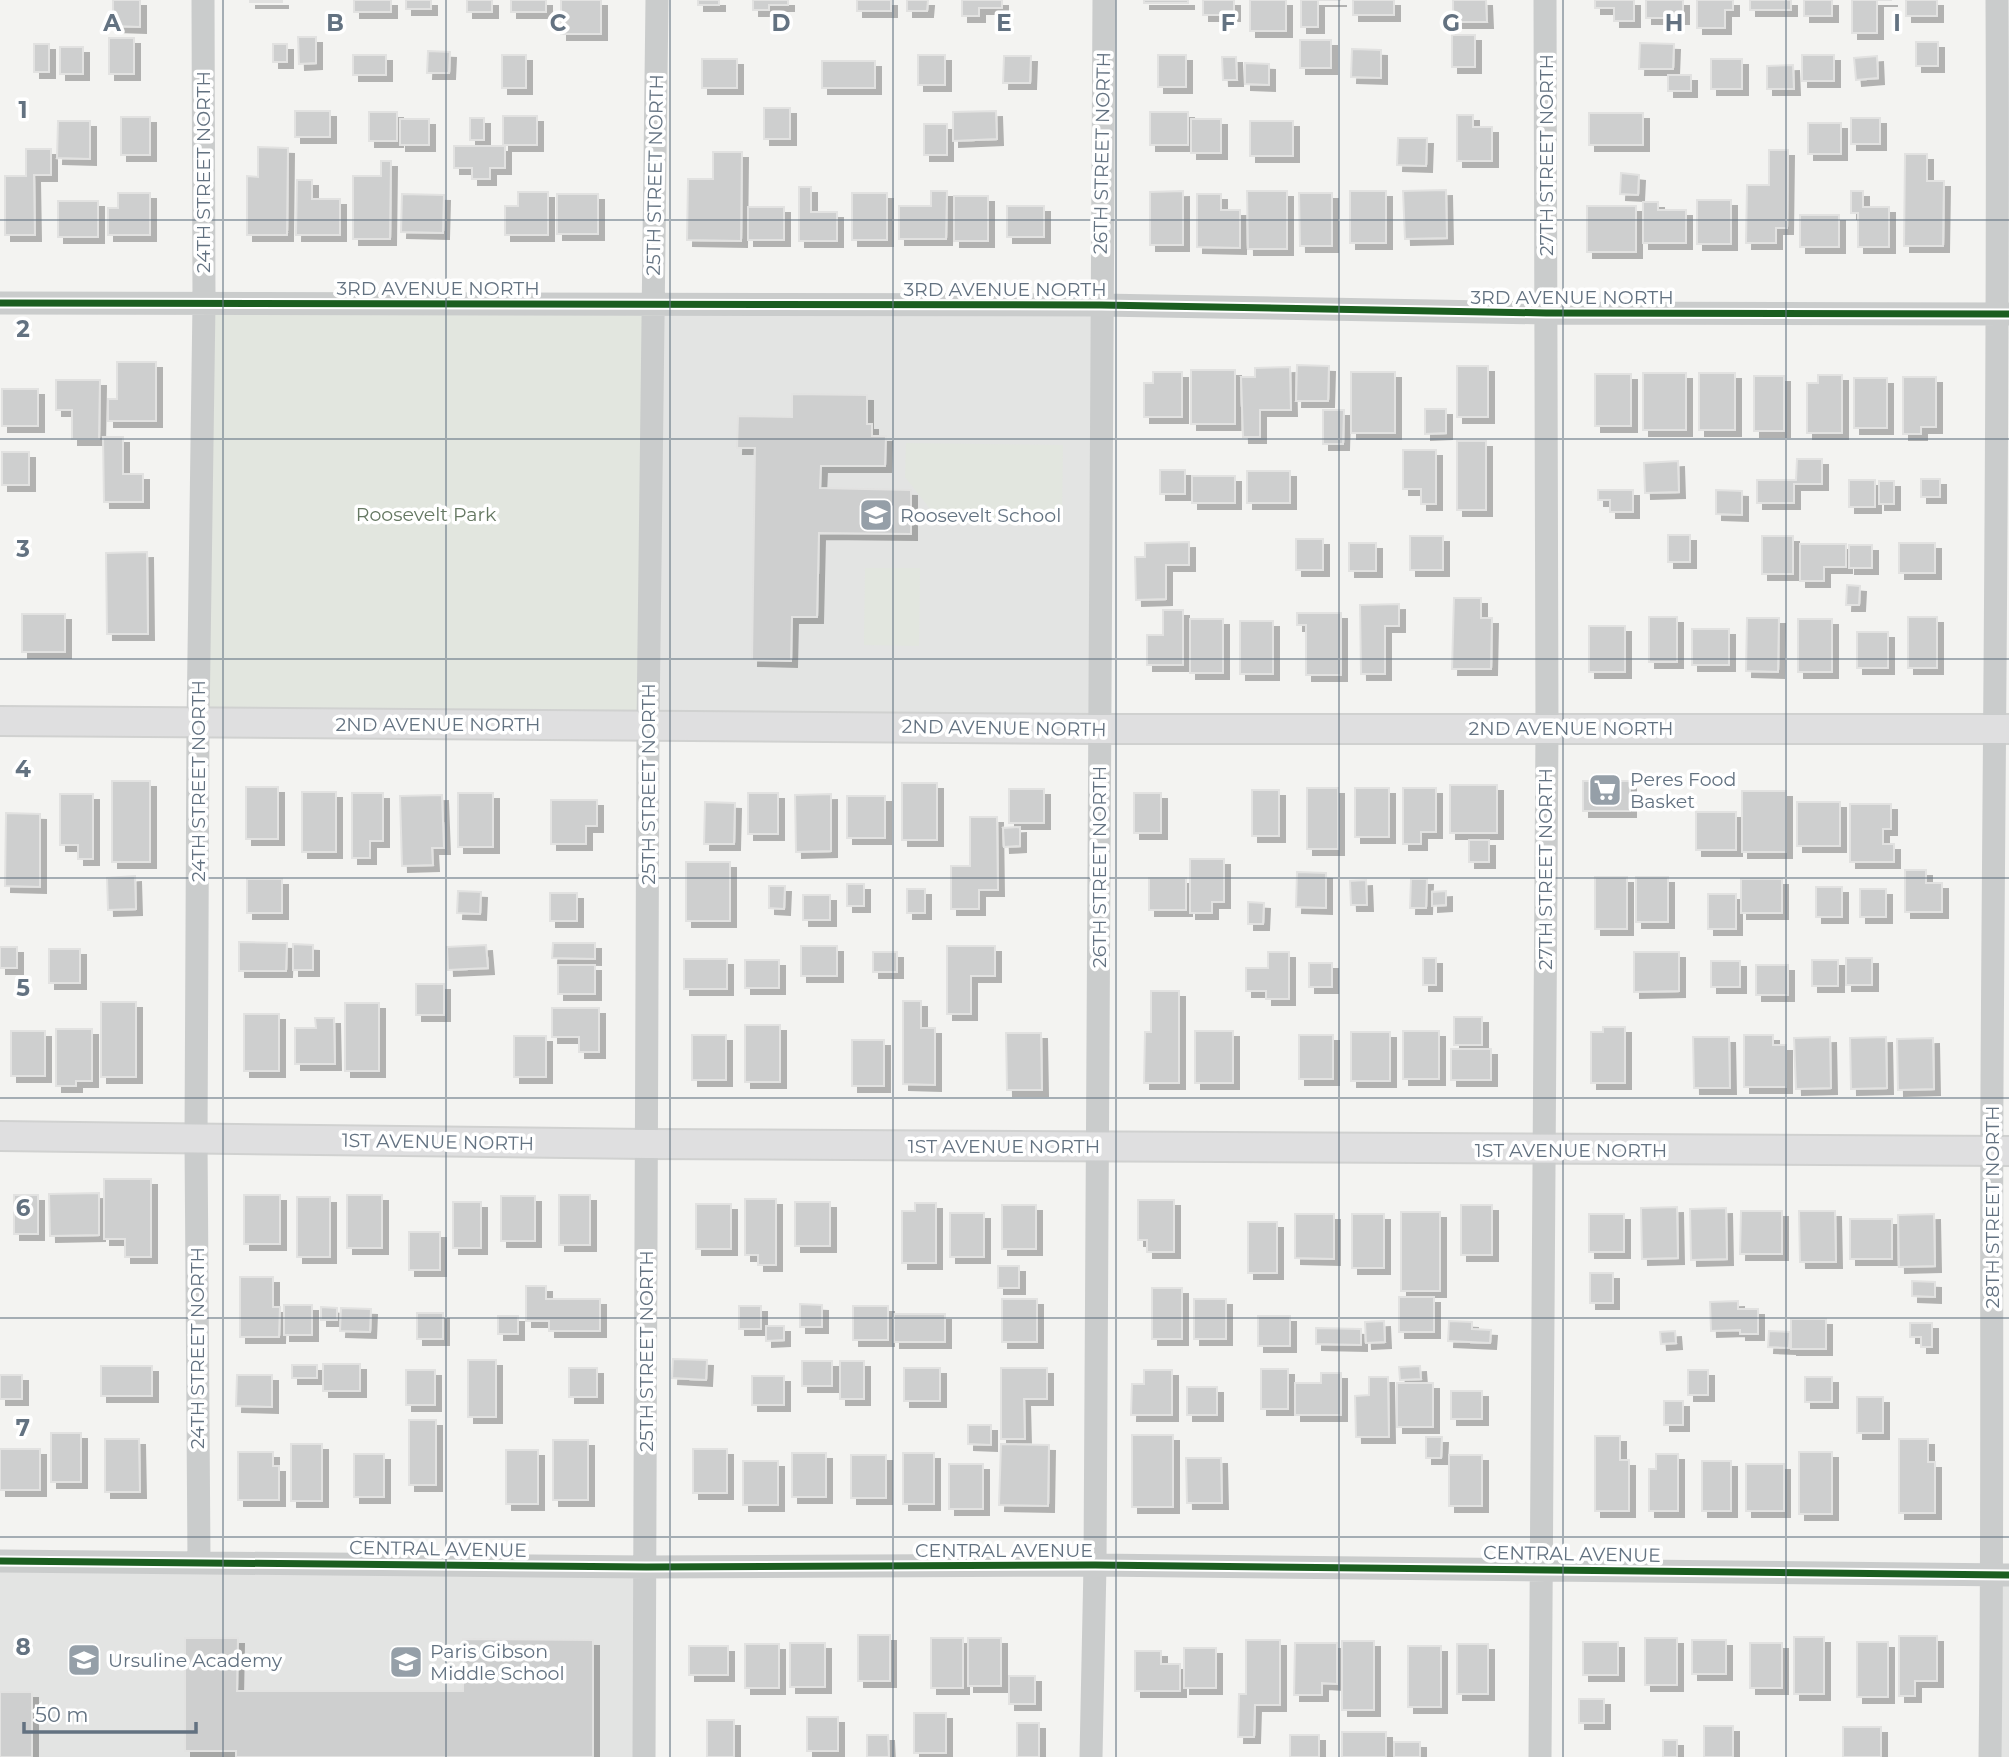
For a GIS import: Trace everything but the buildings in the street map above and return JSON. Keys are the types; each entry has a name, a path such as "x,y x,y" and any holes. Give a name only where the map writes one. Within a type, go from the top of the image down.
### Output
{"main road":[{"name":"2ND AVENUE NORTH","path":"0,721 1099,729 2002,729"},
{"name":"1ST AVENUE NORTH","path":"0,1136 646,1144 2000,1151"}],"street":[{"name":"24TH STREET NORTH","path":"199,1562 196,1139 204,303 203,0"},
{"name":"25TH STREET NORTH","path":"644,1757 649,724 657,0"},
{"name":"26TH STREET NORTH","path":"1091,1757 1095,1565 1104,0"},
{"name":"27TH STREET NORTH","path":"1541,1757 1547,728 1545,0"},
{"name":"28TH STREET NORTH","path":"1990,1757 2001,1575 2004,313 1997,0"},
{"name":"3RD AVENUE NORTH","path":"0,303 1101,305 1546,313 2004,313"},
{"name":"CENTRAL AVENUE","path":"0,1561 646,1567 1095,1565 2001,1575"}],"shaded area":[{"name":"Roosevelt School","path":"654,304 1101,305 1099,729 649,724"},
{"name":"Paris Gibson Middle School","path":"0,1561 646,1567 644,1757 0,1757"},
{"path":"1993,1575 2009,1575 2009,1757 1991,1757"}],"green space":[{"name":"Roosevelt Park","path":"204,303 654,304 648,724 198,724"},
{"path":"906,443 1063,445 1062,520 938,519 905,477"},
{"path":"865,568 920,568 919,646 864,645"}],"cycle path":[{"path":"0,303 1101,305 1546,313 2009,314"},
{"path":"0,1561 646,1567 1095,1565 2009,1575"}],"place":[{"name":"Roosevelt School","path":"876,515"},
{"name":"Peres Food Basket","path":"1605,790"},
{"name":"Ursuline Academy","path":"84,1660"},
{"name":"Paris Gibson Middle School","path":"406,1662"}]}
